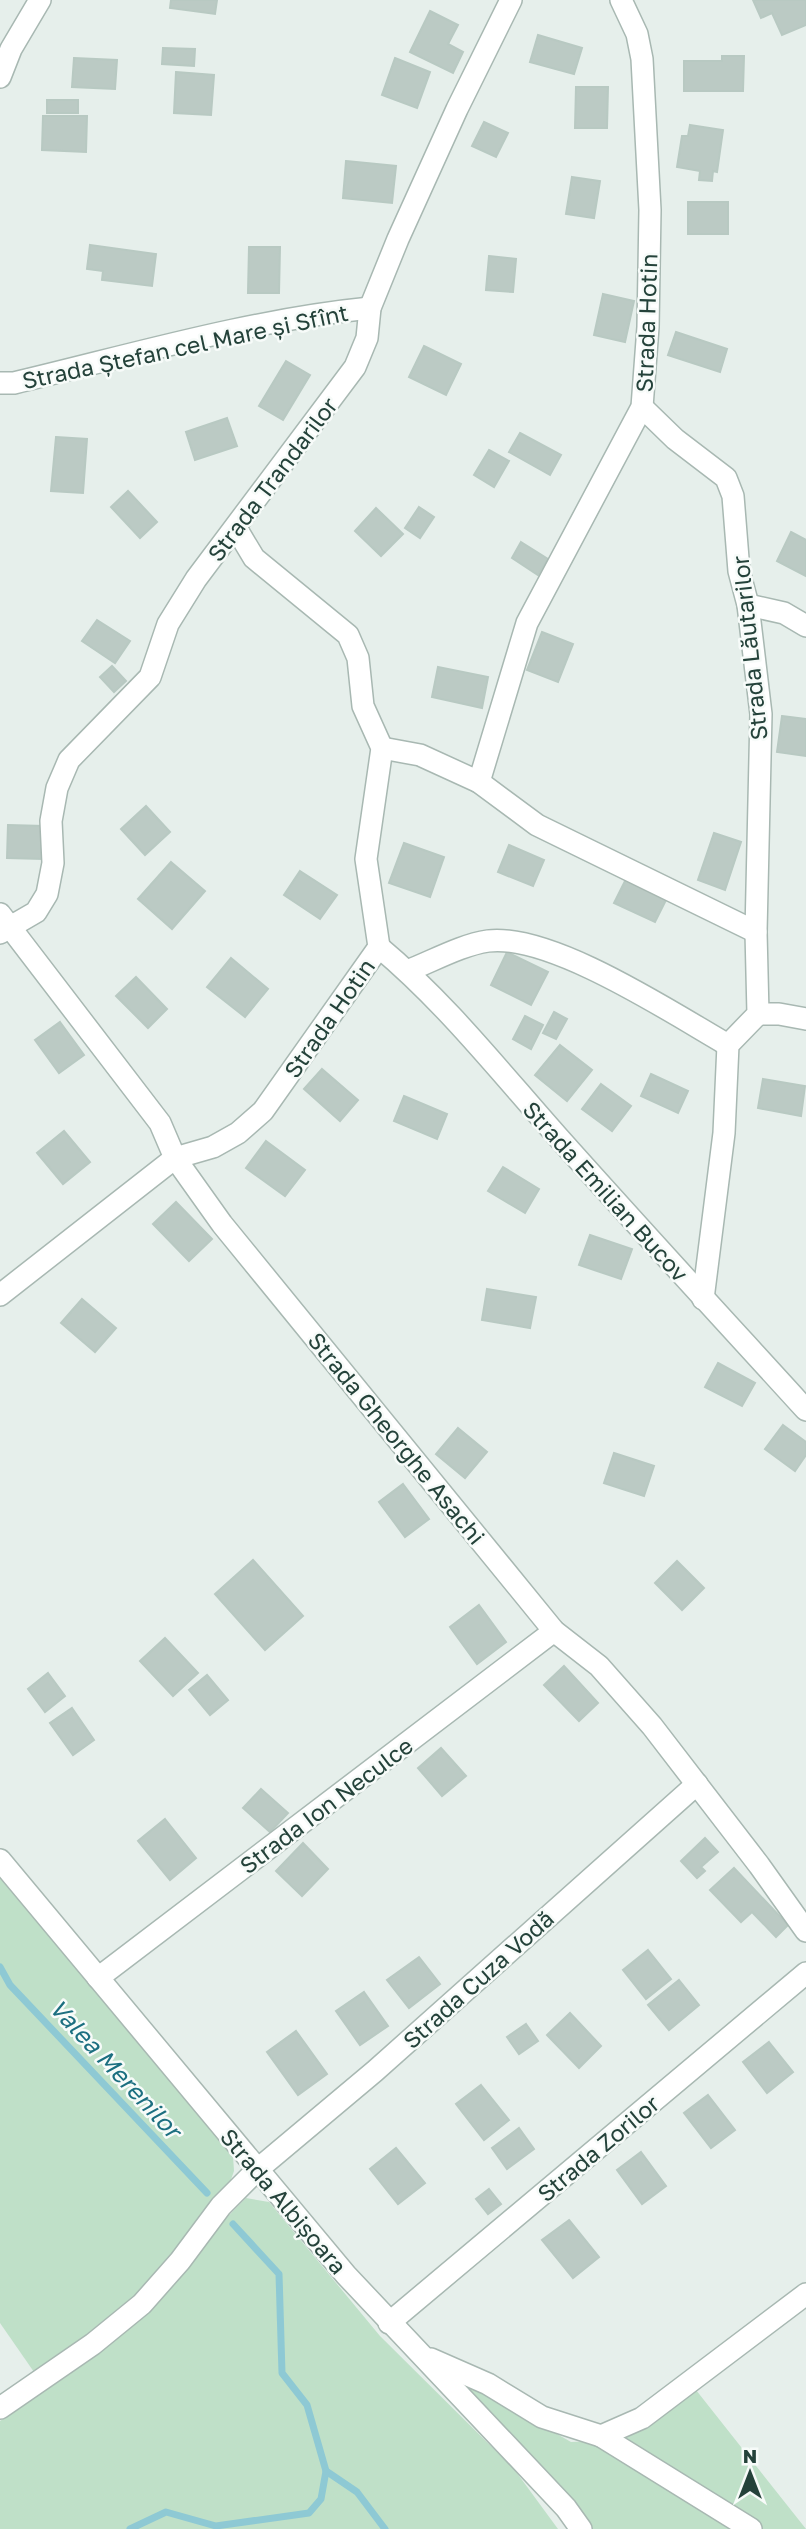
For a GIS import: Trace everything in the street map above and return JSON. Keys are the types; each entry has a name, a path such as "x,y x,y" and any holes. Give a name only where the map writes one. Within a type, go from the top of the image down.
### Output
{"street":[{"path":"0,77 11,49 40,0"},
{"name":"Strada Trandarilor","path":"3,925 36,912 47,894 52,863 51,821 57,788 69,760 150,677 168,624 196,579 355,367 367,338 370,307 457,108 511,0"},
{"name":"Strada Hotin","path":"479,782 527,623 642,407 648,327 650,210 642,59 637,34 621,0"},
{"name":"Strada Ștefan cel Mare și Sfînt","path":"0,383 15,383 214,335 334,311 370,307"},
{"name":"Strada Lăutarilor","path":"642,407 675,439 726,478 733,496 739,571 748,605 761,713 758,1014"},
{"path":"236,528 254,558 348,635 358,658 363,706 382,748 420,754 479,782 537,825 757,932"},
{"path":"748,605 784,613 806,626"},
{"name":"Strada Hotin","path":"0,1295 175,1158 213,1147 238,1133 263,1111 379,947 366,859 382,748"},
{"name":"Strada Gheorghe Asachi","path":"3,925 160,1124 175,1158 222,1224 554,1631 599,1665 697,1784 806,1931"},
{"path":"407,971 489,941 526,944 559,955 634,991 728,1045"},
{"name":"Strada Emilian Bucov","path":"379,947 407,971 806,1410"},
{"path":"703,1299 724,1133 728,1045 758,1014 779,1014 806,1019"},
{"name":"Strada Ion Neculce","path":"98,1978 554,1631"},
{"name":"Strada Cuza Vodă","path":"0,2408 93,2344 142,2304 180,2261 221,2206 257,2170 375,2071 697,1784"},
{"name":"Strada Albișoara","path":"0,1860 257,2170 389,2323 423,2355 566,2508 581,2529"},
{"name":"Strada Zorilor","path":"389,2323 806,1973"},
{"path":"601,2436 642,2418 806,2294"},
{"path":"423,2355 488,2384 542,2417 601,2436 751,2529"}],"green space":[{"path":"0,1872 233,2156 234,2171 229,2185 131,2302 96,2333 34,2372 0,2323"},
{"path":"246,2198 269,2202 380,2336 514,2469 558,2529 0,2529 0,2421 81,2366 138,2321"},
{"path":"461,2379 571,2442 623,2440 696,2390 806,2529 592,2529 570,2499 468,2390"}],"building":[{"path":"171,0 217,0 215,14 170,8"},
{"path":"753,0 806,0 806,25 782,35 772,13 761,18"},
{"path":"430,11 458,25 448,44 463,52 453,73 410,52"},
{"path":"538,35 582,48 574,74 530,62"},
{"path":"163,48 195,49 194,66 162,64"},
{"path":"722,56 744,56 743,91 684,91 684,61 722,61"},
{"path":"74,58 117,60 115,89 72,87"},
{"path":"395,58 430,72 417,108 382,95"},
{"path":"176,72 214,75 211,115 174,113"},
{"path":"576,87 608,87 607,128 575,128"},
{"path":"47,100 78,100 78,113 47,113"},
{"path":"43,116 87,116 86,152 42,150"},
{"path":"484,122 508,133 496,157 472,146"},
{"path":"690,125 723,130 717,172 713,171 712,181 699,180 700,171 677,167 682,136 688,136"},
{"path":"346,161 396,166 392,203 343,198"},
{"path":"572,177 600,181 594,218 566,214"},
{"path":"688,202 728,202 728,234 688,234"},
{"path":"90,245 156,254 152,286 102,280 103,271 87,269"},
{"path":"249,247 280,247 279,293 248,293"},
{"path":"489,256 516,259 513,292 486,290"},
{"path":"603,294 634,301 625,342 594,335"},
{"path":"676,332 727,349 720,372 668,355"},
{"path":"424,346 461,364 446,395 409,377"},
{"path":"286,361 310,375 283,420 259,406"},
{"path":"227,418 237,446 195,460 186,432"},
{"path":"520,433 561,455 550,475 509,452"},
{"path":"56,437 87,439 83,493 51,491"},
{"path":"489,450 509,461 494,487 474,475"},
{"path":"128,491 157,522 140,538 111,507"},
{"path":"419,507 434,517 420,538 405,528"},
{"path":"376,508 403,534 381,556 355,531"},
{"path":"791,532 806,540 806,576 777,561"},
{"path":"521,542 548,559 538,575 512,558"},
{"path":"97,620 130,641 115,663 82,641"},
{"path":"542,632 573,644 558,682 527,670"},
{"path":"112,666 126,681 114,692 100,677"},
{"path":"438,667 488,677 482,708 432,697"},
{"path":"782,716 806,719 806,756 777,752"},
{"path":"146,806 170,832 145,855 121,829"},
{"path":"8,825 44,826 43,859 7,858"},
{"path":"714,833 741,842 725,890 698,880"},
{"path":"404,843 444,857 430,897 389,883"},
{"path":"509,845 544,860 533,886 498,872"},
{"path":"171,862 205,891 172,929 138,899"},
{"path":"300,871 337,895 320,919 284,895"},
{"path":"626,879 667,898 655,922 614,903"},
{"path":"507,952 548,972 531,1005 491,985"},
{"path":"231,958 268,989 245,1017 207,987"},
{"path":"136,977 167,1009 148,1028 116,996"},
{"path":"554,1012 567,1019 556,1039 543,1033"},
{"path":"525,1016 543,1025 531,1049 513,1039"},
{"path":"60,1022 84,1055 59,1073 35,1040"},
{"path":"560,1045 592,1070 567,1101 535,1075"},
{"path":"322,1069 358,1100 340,1121 304,1089"},
{"path":"651,1074 688,1091 678,1113 641,1096"},
{"path":"763,1079 805,1086 801,1116 758,1108"},
{"path":"601,1084 631,1106 612,1131 582,1109"},
{"path":"404,1096 447,1114 437,1139 394,1121"},
{"path":"64,1131 90,1162 63,1184 37,1153"},
{"path":"266,1141 305,1170 285,1196 246,1168"},
{"path":"503,1167 539,1189 525,1213 488,1191"},
{"path":"176,1202 212,1239 189,1261 153,1224"},
{"path":"590,1235 632,1249 621,1279 579,1265"},
{"path":"487,1289 536,1297 530,1328 482,1320"},
{"path":"82,1299 116,1328 95,1352 61,1323"},
{"path":"718,1363 755,1383 742,1406 705,1387"},
{"path":"783,1425 806,1442 806,1455 795,1471 765,1449"},
{"path":"458,1428 487,1452 465,1478 436,1454"},
{"path":"614,1453 654,1466 644,1496 604,1483"},
{"path":"403,1484 429,1519 405,1537 379,1502"},
{"path":"253,1560 303,1616 265,1650 215,1594"},
{"path":"677,1561 704,1588 682,1610 655,1583"},
{"path":"479,1605 506,1642 477,1664 450,1627"},
{"path":"165,1638 198,1673 173,1696 140,1661"},
{"path":"564,1666 598,1703 579,1721 544,1685"},
{"path":"48,1673 65,1696 45,1712 28,1689"},
{"path":"207,1675 228,1700 210,1715 189,1690"},
{"path":"72,1708 94,1740 73,1755 50,1723"},
{"path":"441,1748 466,1776 442,1796 418,1768"},
{"path":"261,1789 288,1813 270,1832 243,1808"},
{"path":"165,1819 196,1858 170,1880 138,1841"},
{"path":"705,1838 718,1852 701,1867 705,1871 697,1878 681,1861"},
{"path":"303,1843 328,1869 302,1896 276,1871"},
{"path":"734,1868 788,1925 776,1937 752,1912 741,1922 710,1890"},
{"path":"648,1950 671,1979 646,1999 623,1970"},
{"path":"419,1957 440,1984 409,2008 387,1980"},
{"path":"679,1980 699,2005 669,2030 648,2005"},
{"path":"364,1992 388,2026 360,2045 336,2011"},
{"path":"570,2013 601,2046 579,2068 547,2035"},
{"path":"526,2024 538,2041 519,2054 507,2037"},
{"path":"296,2031 327,2074 298,2095 267,2052"},
{"path":"769,2042 793,2072 767,2093 743,2062"},
{"path":"481,2085 509,2120 484,2140 456,2104"},
{"path":"708,2095 735,2130 711,2148 684,2113"},
{"path":"519,2128 534,2149 507,2169 492,2148"},
{"path":"396,2148 425,2183 398,2204 370,2169"},
{"path":"641,2152 666,2186 642,2204 617,2170"},
{"path":"489,2189 501,2204 488,2214 476,2199"},
{"path":"569,2220 599,2257 573,2278 542,2240"}],"waterway":[{"name":"Valea Merenilor","path":"0,1967 10,1985 207,2193"},
{"name":"Valea Merenilor","path":"233,2224 279,2274 282,2373 307,2405 326,2471 357,2492 385,2529"},
{"path":"130,2529 166,2512 216,2526 309,2513 321,2499 326,2471"}]}
